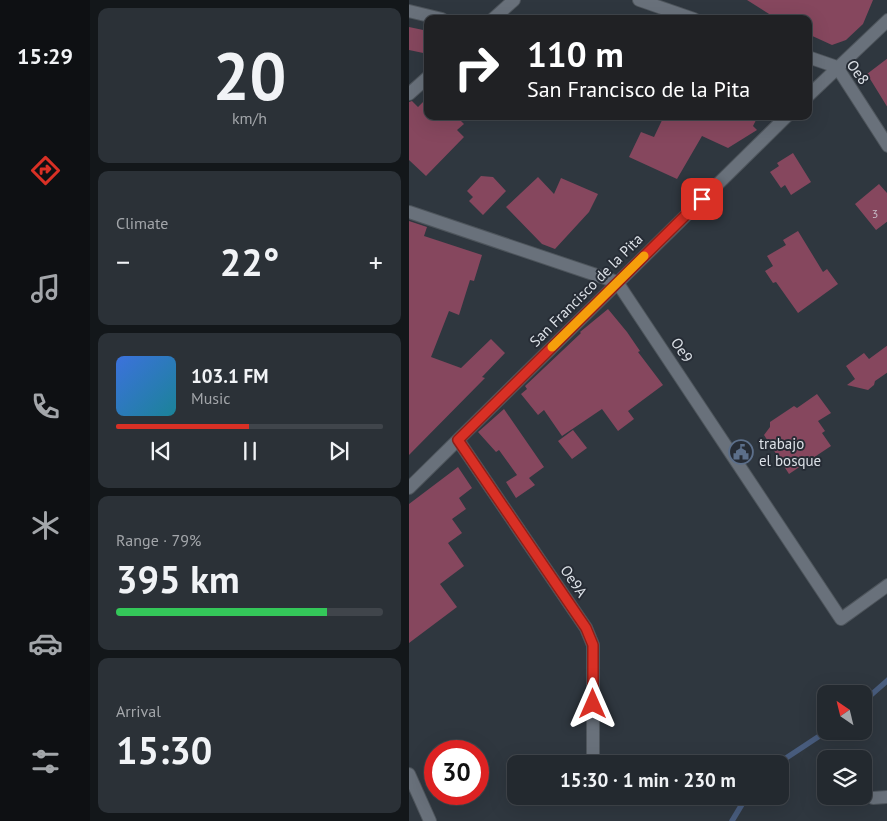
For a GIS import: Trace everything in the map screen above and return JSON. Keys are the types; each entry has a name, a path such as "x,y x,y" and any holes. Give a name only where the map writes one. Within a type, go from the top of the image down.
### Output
{"street":[{"path":"497,15 514,0"},
{"path":"639,0 682,15"},
{"path":"409,11 426,15"},
{"path":"812,92 887,20"},
{"name":"Oe8","path":"812,58 837,67 887,146"},
{"path":"409,94 424,81"},
{"name":"San Francisco de la Pita","path":"409,488 783,120"},
{"path":"409,212 617,282"},
{"name":"Oe9","path":"617,282 841,619 887,585"},
{"name":"Oe9A","path":"458,440 586,628 593,645 593,755"},
{"path":"409,774 430,821"},
{"path":"873,798 887,797"}],"building":[{"path":"747,0 873,0 863,24 846,40 832,45 812,36 812,15 771,15"},
{"path":"409,27 424,30 424,53 409,50"},
{"path":"888,58 888,108 867,74"},
{"path":"412,101 418,107 424,101 424,120 460,120 464,124 457,130 464,137 426,176 409,160 409,102"},
{"path":"662,120 756,120 753,126 757,130 728,148 702,136 677,179 629,157 641,132 654,137"},
{"path":"793,153 811,182 791,195 785,185 781,188 770,172 779,166 777,163"},
{"path":"481,176 493,177 506,191 483,215 469,201 473,197 467,191"},
{"path":"538,177 554,194 561,178 598,194 589,212 555,249 542,244 506,207"},
{"path":"879,184 888,194 888,221 876,230 855,204"},
{"path":"409,221 427,227 424,236 482,255 474,281 470,280 459,315 449,311 431,357 461,368 491,339 505,353 482,377 485,378 409,455"},
{"path":"798,231 823,272 827,269 838,284 798,313 776,282 773,283 765,271 773,266 767,256 786,245 783,240"},
{"path":"608,309 627,332 640,351 638,352 663,385 628,411 634,419 618,431 602,409 562,436 544,410 538,415 521,394 527,389 525,386 580,332"},
{"path":"888,345 888,372 875,381 874,385 868,390 847,385 855,379 846,366 864,353 869,359"},
{"path":"817,394 831,413 818,421 825,431 822,433 831,446 789,474 764,435 770,427 770,422 794,406 797,408"},
{"path":"504,409 544,467 529,478 535,485 516,498 506,482 517,475 499,450 496,452 478,432"},
{"path":"573,430 587,448 572,459 558,441"},
{"path":"458,467 472,488 459,498 466,509 452,519 462,533 448,543 464,566 440,584 457,607 409,643 409,504"}],"waterway":[{"path":"872,694 888,680"},
{"path":"789,756 817,738"},
{"path":"732,821 742,805"}],"slow traffic":[{"path":"552,347 644,256"}],"place":[{"name":"trabajo el bosque","path":"741,452"}],"route":[{"path":"593,704 593,645 586,628 458,440 702,199"}]}
